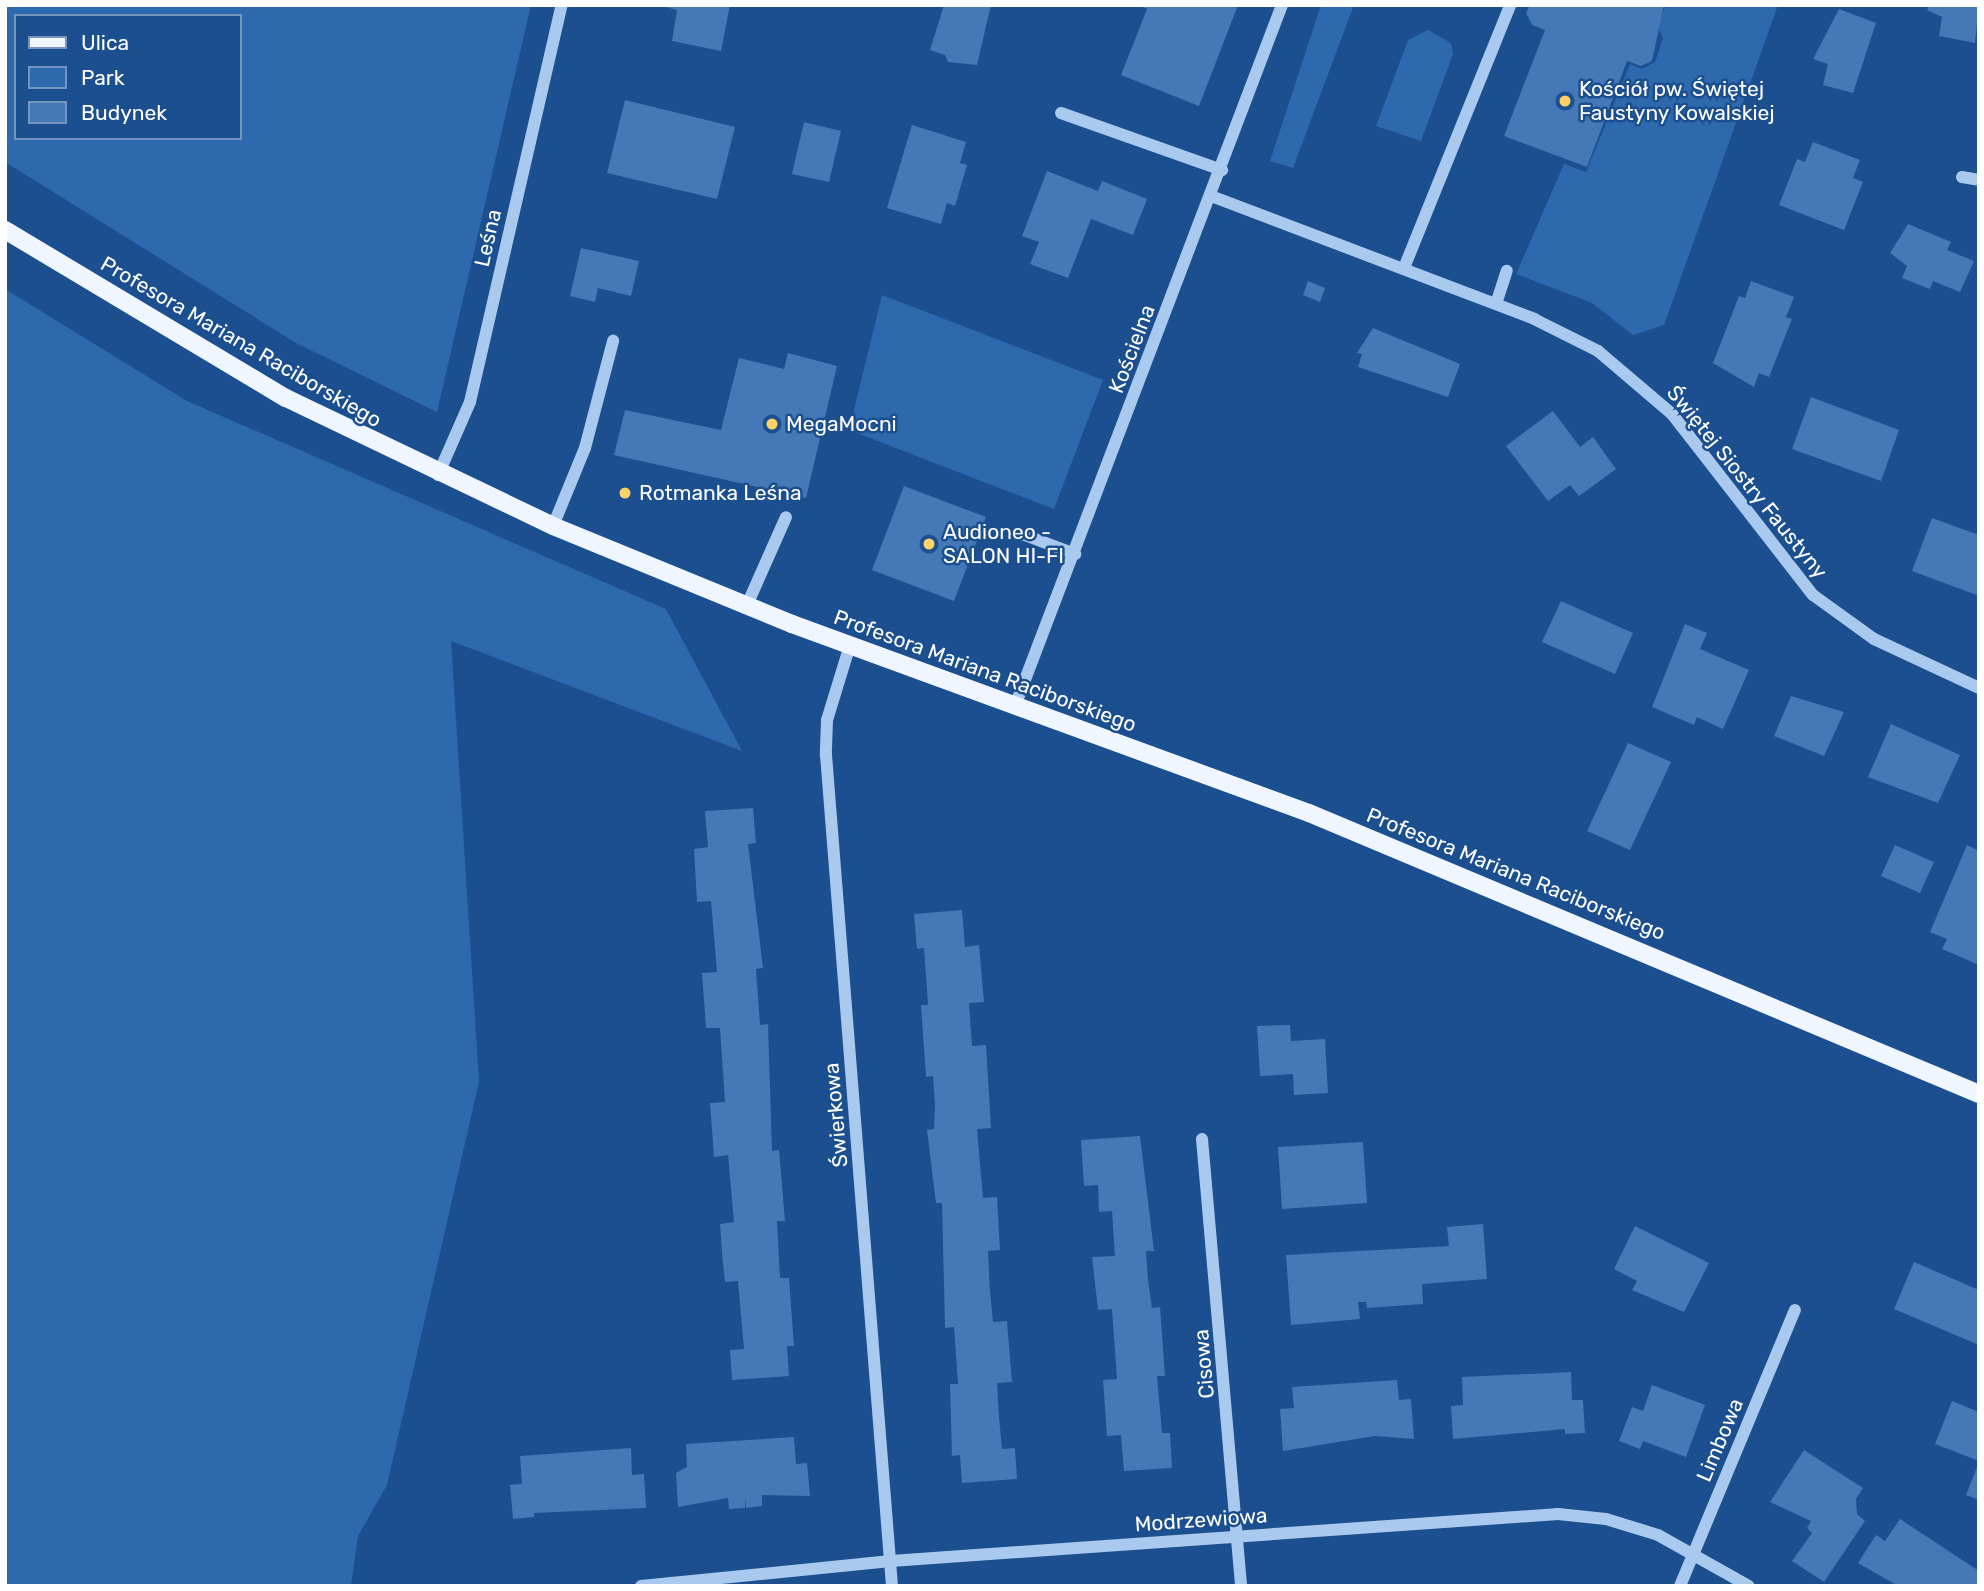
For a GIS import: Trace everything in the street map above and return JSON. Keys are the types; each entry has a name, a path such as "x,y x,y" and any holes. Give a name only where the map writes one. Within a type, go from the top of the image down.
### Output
{"main road":[{"name":"Profesora Mariana Raciborskiego","path":"5,230 286,398 438,475 553,526 850,645 1309,813 1979,1094"}],"street":[{"name":"Leśna","path":"438,475 470,402 562,5"},
{"name":"Kościelna","path":"1015,706 1222,170 1282,5"},
{"path":"1404,268 1510,5"},
{"path":"1061,113 1222,170"},
{"path":"1962,177 1979,180"},
{"name":"Świętej Siostry Faustyny","path":"1211,196 1404,268 1572,336 1637,379 1672,414 1814,595 1841,619 1902,655 1979,688"},
{"path":"1496,304 1507,271"},
{"path":"553,526 584,448 613,341"},
{"path":"747,605 786,517"},
{"path":"1023,534 1075,554"},
{"name":"Świerkowa","path":"850,645 827,720 826,755 892,1586"},
{"name":"Cisowa","path":"1202,1139 1239,1537 1241,1586"},
{"name":"Limbowa","path":"1680,1586 1795,1310"},
{"name":"Modrzewiowa","path":"641,1586 891,1562 1558,1514 1616,1522 1693,1553 1749,1586"}],"green space":[{"path":"5,5 531,5 437,412 296,343 5,162"},
{"path":"1321,5 1354,5 1293,168 1270,161"},
{"path":"1666,5 1778,5 1664,325 1633,335 1592,303 1516,274 1564,164 1586,172 1630,64 1642,69 1655,62 1663,38 1657,26"},
{"path":"1428,30 1451,43 1453,54 1421,141 1376,126 1408,40"},
{"path":"5,289 187,401 666,609 742,751 451,641 479,1082 387,1485 358,1536 351,1586 5,1586"},
{"path":"882,295 1103,380 1054,509 849,430"}],"building":[{"path":"658,5 730,5 721,51 672,41 677,10"},
{"path":"944,5 991,5 977,65 948,62 945,55 930,50"},
{"path":"1139,5 1238,5 1199,106 1121,75 1147,9"},
{"name":"Kościół pw. Świętej Faustyny Kowalskiej","path":"1530,5 1664,5 1652,61 1641,66 1627,61 1587,167 1504,136 1545,30 1532,25 1526,13"},
{"path":"1930,5 1979,5 1975,43 1939,36 1942,17 1927,10"},
{"path":"1839,9 1876,23 1853,93 1823,85 1828,64 1813,59"},
{"path":"625,100 735,127 717,199 607,173"},
{"path":"804,122 841,131 829,182 792,174"},
{"path":"912,125 966,142 960,163 967,165 955,206 947,203 941,224 887,208"},
{"path":"1813,142 1860,160 1853,178 1863,182 1844,230 1779,205 1797,159 1805,162"},
{"path":"1047,171 1098,191 1102,181 1147,199 1133,235 1091,219 1068,278 1030,264 1039,242 1022,236"},
{"path":"1908,224 1951,242 1947,250 1974,261 1960,292 1933,281 1930,289 1902,278 1907,266 1890,253"},
{"path":"581,248 639,261 631,296 598,288 595,302 570,296"},
{"path":"1308,281 1325,288 1320,302 1303,295"},
{"path":"1751,281 1794,297 1786,317 1792,319 1769,377 1759,373 1754,387 1713,363 1739,296 1745,298"},
{"path":"1373,328 1460,364 1448,397 1358,367 1362,354 1357,353"},
{"name":"MegaMocni","path":"788,353 837,366 806,498 614,455 625,410 721,430 739,358 784,369"},
{"path":"1811,397 1899,430 1881,481 1792,449"},
{"path":"1553,411 1580,447 1593,437 1616,469 1579,496 1570,485 1548,501 1506,446"},
{"name":"Audioneo - SALON HI-FI","path":"904,486 986,517 954,601 872,570"},
{"path":"1932,518 1979,535 1979,596 1912,571"},
{"path":"1561,601 1633,633 1615,674 1542,642"},
{"path":"1685,624 1707,633 1700,649 1749,670 1723,729 1697,717 1694,725 1652,707"},
{"path":"1791,696 1844,712 1824,756 1774,736"},
{"path":"1891,724 1960,755 1938,803 1868,777"},
{"path":"1628,743 1671,762 1630,850 1587,831"},
{"path":"753,808 756,843 748,844 763,968 756,969 760,1025 768,1024 772,1151 779,1150 785,1221 777,1221 780,1278 789,1278 794,1346 787,1346 789,1376 732,1380 730,1350 744,1349 738,1281 725,1282 722,1253 720,1224 734,1222 728,1155 714,1157 710,1103 725,1102 720,1028 706,1028 702,973 717,972 711,901 697,902 694,849 708,847 705,811"},
{"path":"1895,845 1934,862 1920,893 1881,876"},
{"path":"1967,845 1979,851 1979,965 1942,949 1947,939 1930,932"},
{"path":"962,910 965,947 979,945 984,1002 969,1003 972,1046 986,1045 991,1128 977,1129 983,1198 997,1197 1000,1250 988,1251 990,1291 993,1322 1007,1321 1012,1382 997,1383 999,1417 1002,1449 1015,1448 1017,1479 962,1483 960,1455 952,1456 950,1384 958,1384 954,1327 945,1328 942,1203 936,1203 927,1130 934,1129 935,1105 933,1076 926,1077 921,1005 928,1005 924,948 917,949 914,914"},
{"path":"1290,1025 1291,1041 1325,1039 1328,1093 1294,1095 1293,1074 1260,1076 1257,1026"},
{"path":"1140,1136 1154,1251 1146,1251 1148,1280 1152,1308 1160,1307 1165,1376 1157,1376 1162,1433 1170,1433 1172,1468 1124,1471 1121,1435 1107,1436 1103,1380 1117,1379 1112,1309 1098,1310 1092,1257 1115,1256 1112,1211 1099,1212 1098,1185 1084,1186 1081,1140"},
{"path":"1363,1142 1367,1203 1282,1209 1278,1147"},
{"path":"1483,1224 1487,1279 1422,1284 1423,1304 1367,1308 1366,1302 1358,1302 1360,1319 1291,1325 1286,1255 1449,1246 1447,1227"},
{"path":"1635,1226 1709,1263 1684,1312 1632,1290 1637,1281 1614,1269"},
{"path":"1914,1262 1979,1290 1979,1345 1894,1309"},
{"path":"1571,1372 1572,1400 1583,1400 1585,1433 1565,1434 1565,1429 1453,1439 1451,1406 1463,1405 1462,1377"},
{"path":"1397,1380 1399,1400 1411,1399 1414,1439 1375,1436 1283,1451 1280,1409 1294,1408 1292,1387"},
{"path":"1652,1385 1705,1405 1686,1457 1643,1441 1640,1449 1619,1441 1632,1407 1643,1411"},
{"path":"1952,1401 1979,1412 1979,1461 1935,1444"},
{"path":"794,1437 796,1464 807,1463 810,1496 762,1495 762,1506 746,1508 745,1497 745,1508 729,1509 728,1498 678,1507 676,1473 687,1467 686,1444"},
{"path":"631,1448 632,1475 644,1474 646,1508 534,1513 534,1517 513,1519 510,1485 522,1484 520,1456"},
{"path":"1804,1450 1863,1488 1856,1499 1857,1514 1865,1521 1824,1582 1792,1561 1812,1533 1807,1528 1811,1521 1770,1502"},
{"path":"1979,1462 1979,1500 1966,1495"},
{"path":"1900,1519 1979,1571 1979,1586 1898,1586 1858,1563 1876,1535 1885,1541"}],"place":[{"name":"Kościół pw. Świętej Faustyny Kowalskiej","path":"1565,101"},
{"name":"MegaMocni","path":"772,424"},
{"name":"Rotmanka Leśna","path":"625,493"},
{"name":"Audioneo - SALON HI-FI","path":"929,544"}]}
